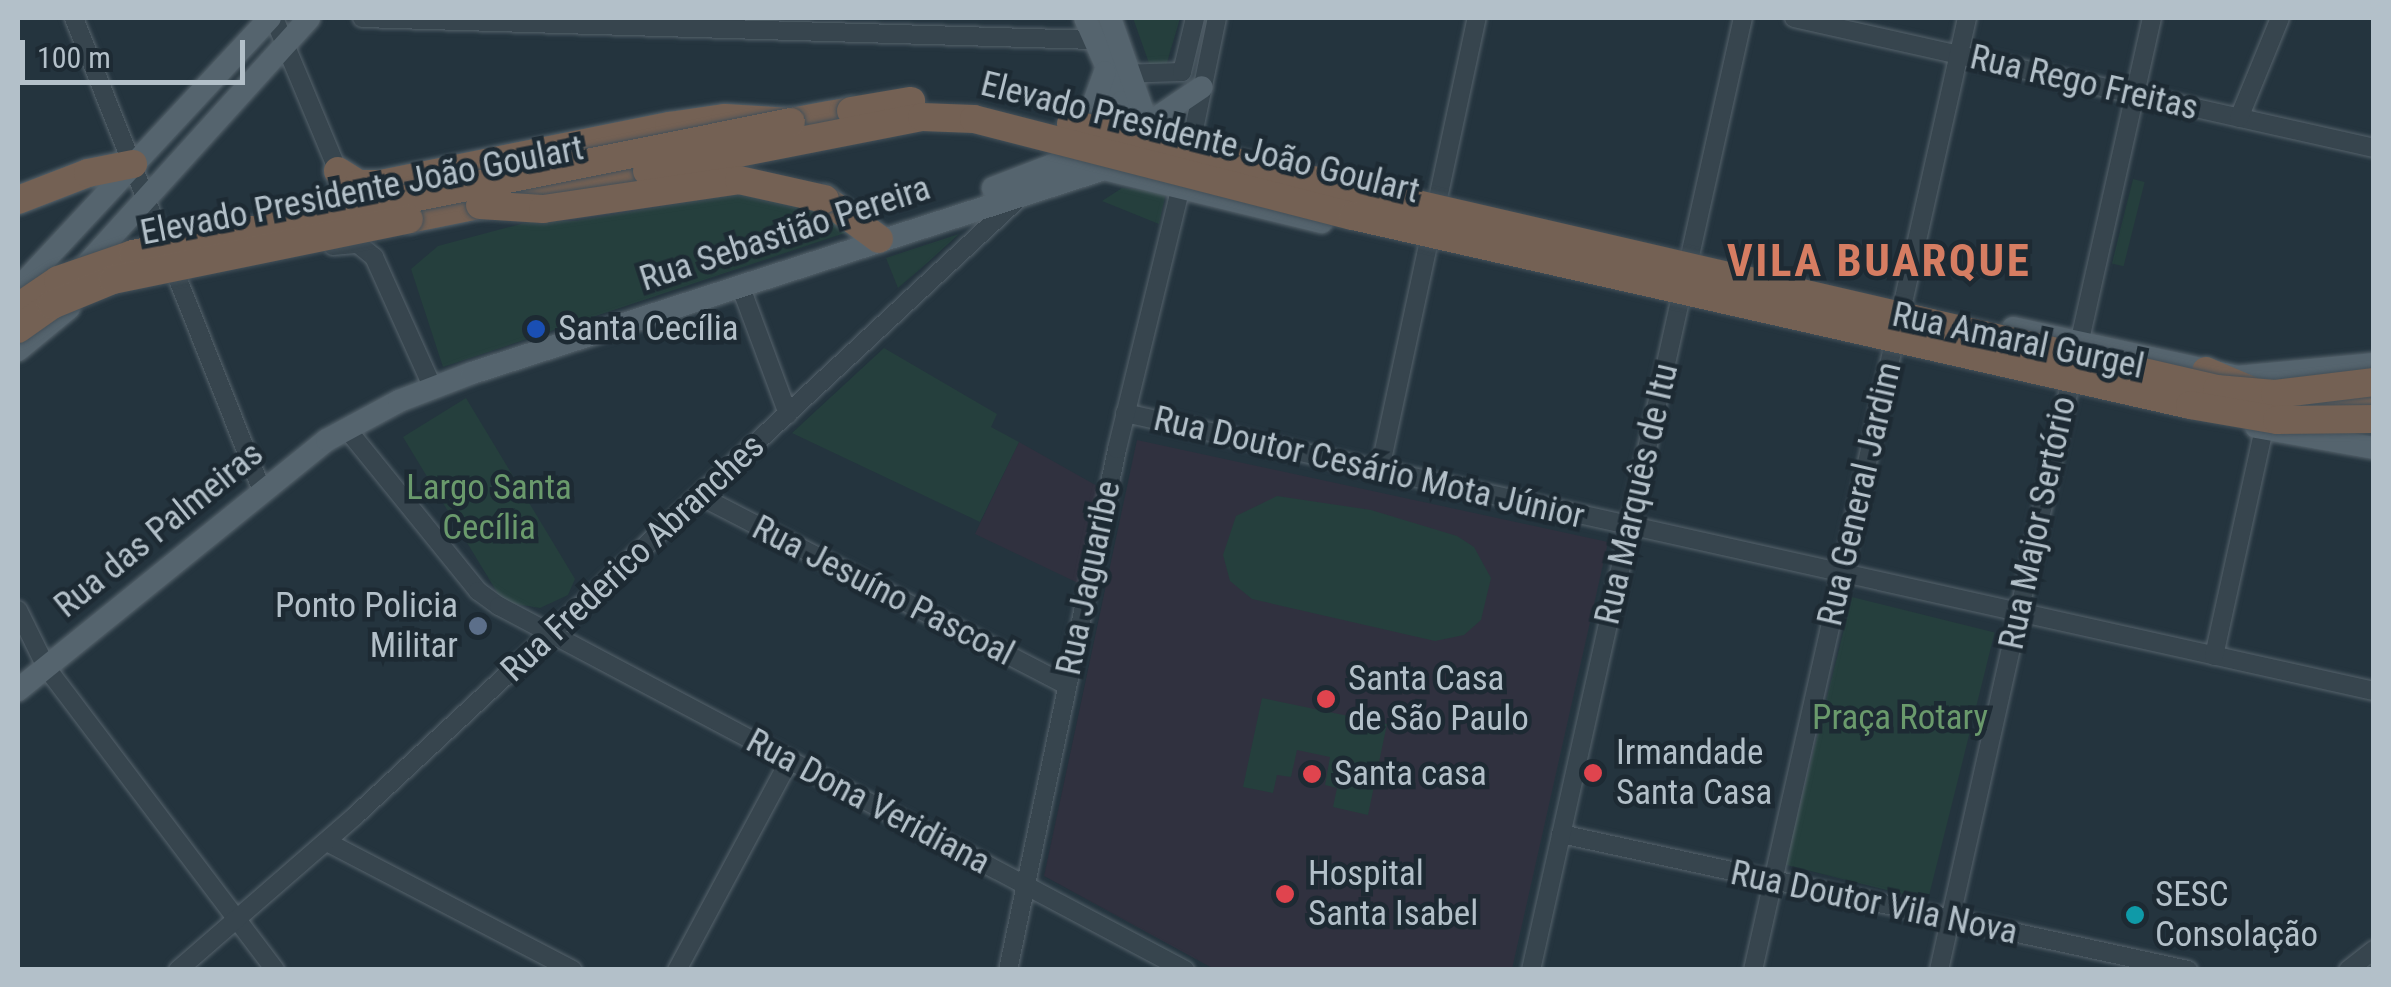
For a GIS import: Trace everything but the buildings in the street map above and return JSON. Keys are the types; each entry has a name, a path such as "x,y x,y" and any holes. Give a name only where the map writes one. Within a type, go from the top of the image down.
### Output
{"highway":[{"name":"Elevado Presidente João Goulart","path":"18,307 68,276 133,254 791,122 926,100 990,103 1373,199 2217,389 2274,394 2374,382"},
{"path":"340,185 369,186 726,118 791,122"},
{"name":"Elevado Presidente João Goulart","path":"18,329 52,304 113,280 922,118 974,119 1353,216 2278,428 2374,421"},
{"path":"18,200 88,173 133,164"},
{"path":"480,205 544,209 739,180 825,199 891,236"},
{"path":"2206,370 2243,388 2289,398 2374,396"},
{"path":"2278,428 2374,438"}],"main road":[{"path":"18,289 272,18"},
{"path":"18,348 146,197 309,18"},
{"path":"1085,18 1105,72 1122,102 1148,125"},
{"path":"1110,18 1148,125"},
{"path":"1075,166 1105,72"},
{"path":"891,236 920,214 1075,166 1148,125 1202,88"},
{"name":"Rua Amaral Gurgel","path":"1148,125 1191,142 2206,370 2268,378 2374,364"},
{"name":"Rua Amaral Gurgel","path":"1075,166 1104,168 1430,247 2068,389 2374,448"},
{"name":"Rua Sebastião Pereira","path":"346,428 433,388 1025,192 1075,166"},
{"path":"18,348 60,314 98,294 178,276"},
{"name":"Rua das Palmeiras","path":"18,690 262,491 346,428"}],"street":[{"path":"74,18 262,491"},
{"path":"272,18 340,185 326,247"},
{"path":"362,18 582,21 1094,40"},
{"path":"1105,72 1129,76 1182,72 1195,18"},
{"name":"Rua Jaguaribe","path":"1008,970 1125,414 1218,18"},
{"path":"1380,469 1477,18"},
{"name":"Rua Marquês de Itu","path":"1531,970 1743,18"},
{"name":"Rua Rego Freitas","path":"1794,18 2374,148"},
{"name":"Rua General Jardim","path":"1753,970 1967,18"},
{"name":"Rua Major Sertório","path":"1939,970 2152,18"},
{"path":"2240,118 2280,18"},
{"path":"164,241 340,185"},
{"name":"Rua Frederico Abranches","path":"178,970 327,842 1025,192"},
{"path":"178,276 358,244 374,257 433,388"},
{"path":"740,285 788,414"},
{"name":"Rua Doutor Cesário Mota Júnior","path":"1125,414 2374,691"},
{"path":"346,428 478,590 551,635"},
{"path":"2214,656 2278,428"},
{"name":"Rua Jesuíno Pascoal","path":"700,496 1066,685"},
{"path":"18,610 46,667 275,970"},
{"name":"Rua Dona Veridiana","path":"551,635 1185,970"},
{"path":"676,970 789,761"},
{"name":"Rua Doutor Vila Nova","path":"1561,834 2188,970"},
{"path":"327,842 573,970"},
{"path":"2348,970 2374,950"}],"shaded area":[{"name":"Santa Casa de São Paulo","path":"1137,440 1608,542 1512,969 1214,969 1044,876"},
{"path":"1019,442 1099,487 1078,583 975,534"}],"green space":[{"path":"1133,18 1180,18 1166,66 1150,66"},
{"path":"2133,179 2145,182 2124,266 2112,263"},
{"path":"1122,188 1166,192 1159,224 1102,201"},
{"path":"758,190 818,208 851,231 443,367 411,269 438,246 532,221 575,221"},
{"path":"959,234 927,263 898,288 886,258"},
{"path":"884,348 997,414 991,427 1019,442 980,522 792,433"},
{"name":"Largo Santa Cecília","path":"466,398 575,579 568,595 540,608 503,602 403,437"},
{"path":"1277,496 1371,510 1457,536 1474,547 1491,578 1481,620 1464,635 1435,641 1252,599 1230,581 1223,555 1236,516"},
{"name":"Praça Rotary","path":"1852,597 1995,633 1928,900 1785,865"},
{"path":"1262,698 1387,724 1368,815 1333,807 1337,788 1325,785 1330,757 1297,750 1291,777 1277,775 1273,793 1243,787"}],"place":[{"name":"Santa Cecília","path":"536,329"},
{"name":"Ponto Policia Militar","path":"478,626"},
{"name":"Santa Casa de São Paulo","path":"1326,699"},
{"name":"Irmandade Santa Casa","path":"1593,773"},
{"name":"Santa casa","path":"1312,774"},
{"name":"Hospital Santa Isabel","path":"1285,894"},
{"name":"SESC Consolação","path":"2135,915"}],"district":[{"name":"VILA BUARQUE","path":"1879,261"}]}
